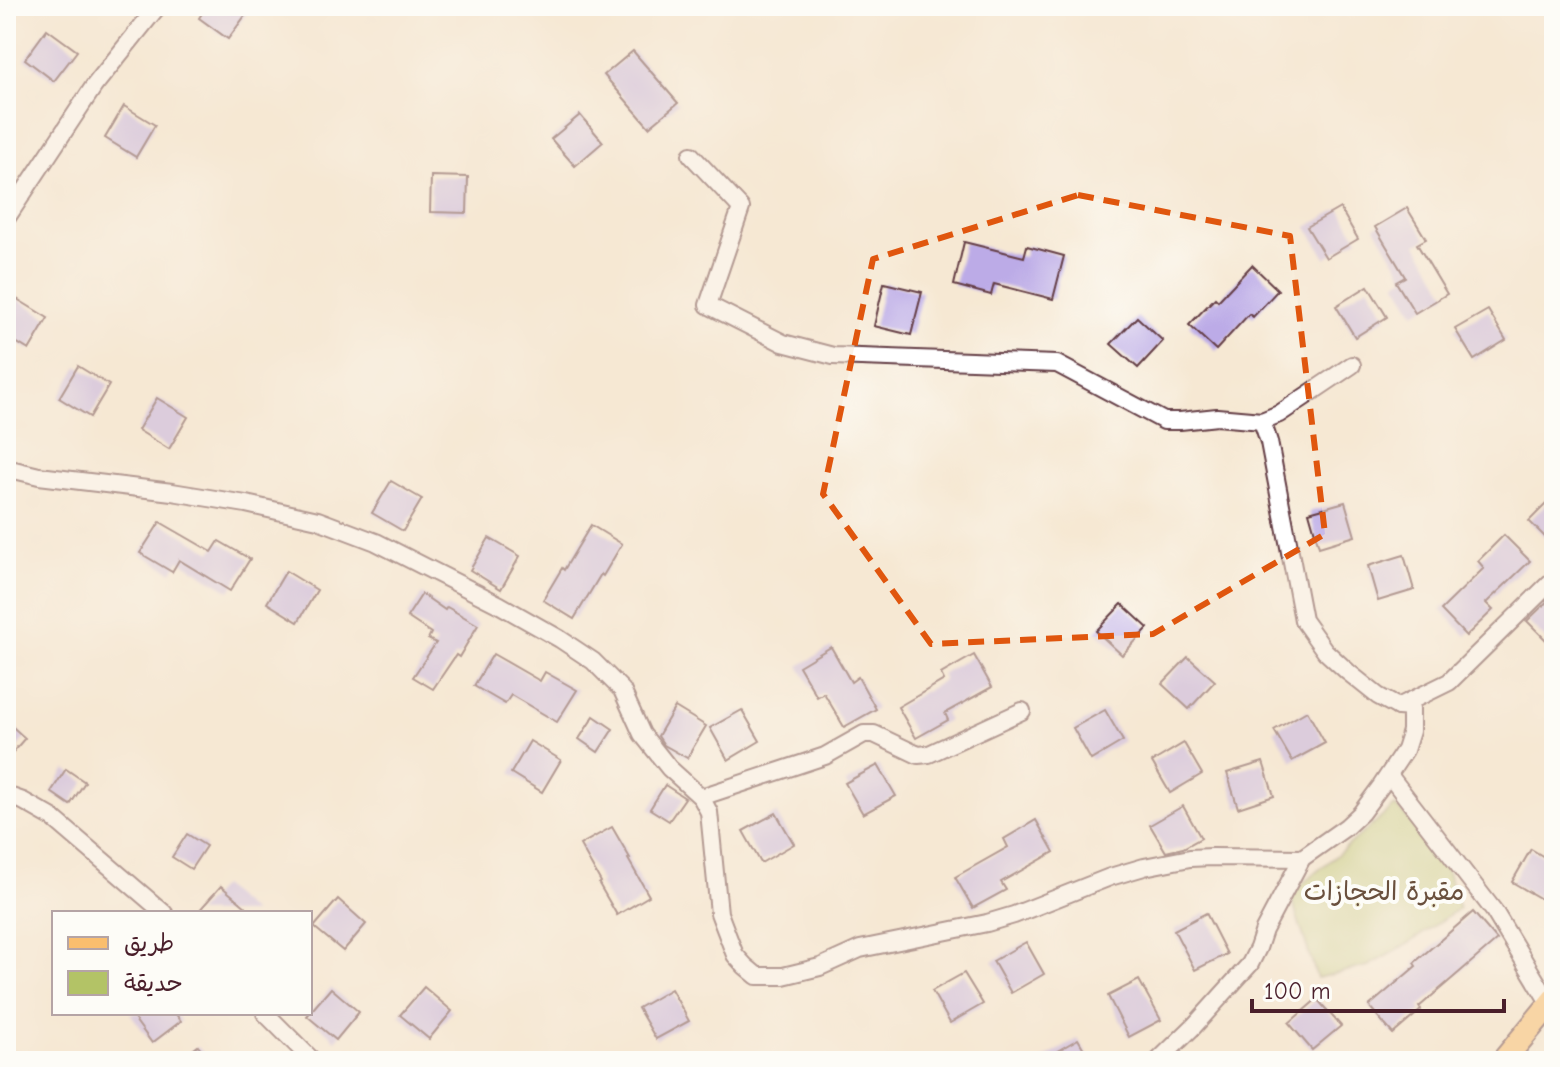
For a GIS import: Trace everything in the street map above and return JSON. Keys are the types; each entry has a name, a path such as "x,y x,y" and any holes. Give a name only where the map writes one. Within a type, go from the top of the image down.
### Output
{"main road":[{"path":"1503,1061 1552,1002"}],"street":[{"path":"6,219 94,86 158,6"},
{"path":"691,155 741,208 708,305 783,343 833,356 1057,364 1164,421 1217,417 1262,421 1279,414 1352,365"},
{"path":"1158,1061 1250,964 1264,930 1302,858 1361,813 1405,750 1411,731 1411,708 1398,707 1378,696 1348,672 1325,651 1303,620 1269,442 1262,421"},
{"path":"6,468 39,476 246,504 318,520 376,542 500,605 593,661 622,690 642,734 669,768 701,797 709,812 719,913 735,955 757,976 783,976 820,967 860,949 987,923 1144,867 1190,858 1302,858"},
{"path":"1398,707 1449,682 1554,579"},
{"path":"701,797 825,756 864,734 874,734 918,755 929,754 1022,711"},
{"path":"1389,775 1494,911 1552,1002"},
{"path":"6,795 53,818 162,911"},
{"path":"267,1015 313,1061"}],"highlighted area":[{"path":"1078,195 1290,236 1325,534 1153,634 931,644 823,494 873,259"}],"green space":[{"name":"مقبرة الحجازات","path":"1395,806 1422,832 1444,864 1459,908 1408,944 1368,966 1317,978 1290,894"}],"building":[{"path":"207,6 252,6 228,39 199,18"},
{"path":"47,29 77,51 54,81 25,59"},
{"path":"633,51 678,103 649,127 604,75"},
{"path":"124,106 155,125 136,157 105,138"},
{"path":"580,115 603,142 575,166 551,139"},
{"path":"431,176 468,177 467,213 430,212"},
{"path":"1340,208 1358,239 1326,258 1307,227"},
{"path":"1407,208 1426,239 1417,244 1447,294 1415,313 1396,282 1405,277 1375,227"},
{"path":"964,242 1024,257 1027,246 1064,256 1053,299 994,284 991,295 954,285"},
{"path":"1252,265 1278,290 1253,317 1249,314 1216,350 1189,325 1215,298 1218,301"},
{"path":"884,283 922,292 911,335 874,326"},
{"path":"1368,286 1387,317 1355,337 1336,306"},
{"path":"17,299 48,318 29,350 6,336 6,317"},
{"path":"1488,310 1506,340 1474,360 1455,329"},
{"path":"1137,317 1163,341 1138,368 1111,344"},
{"path":"78,366 109,385 90,417 59,398"},
{"path":"157,398 188,417 169,449 138,430"},
{"path":"391,481 422,499 403,531 372,513"},
{"path":"1554,496 1554,546 1529,521"},
{"path":"1345,502 1355,536 1319,547 1309,512"},
{"path":"160,522 212,552 219,541 250,559 230,591 179,560 172,572 140,553"},
{"path":"591,525 622,544 574,619 543,600"},
{"path":"1504,535 1530,561 1486,603 1493,610 1466,636 1441,610 1484,568 1478,561"},
{"path":"489,538 520,556 501,589 470,570"},
{"path":"1404,555 1414,590 1378,601 1368,566"},
{"path":"286,571 317,590 298,622 267,603"},
{"path":"422,594 445,610 447,607 478,625 459,657 456,655 433,689 413,677 436,643 428,639 431,633 407,617"},
{"path":"1554,595 1554,648 1527,621"},
{"path":"1122,604 1148,628 1122,655 1096,631"},
{"path":"831,647 851,682 858,677 876,709 844,727 824,693 817,697 799,666"},
{"path":"493,654 540,681 545,672 577,690 557,722 511,695 505,704 474,686"},
{"path":"974,655 992,687 945,713 948,720 916,738 898,707 944,680 941,674"},
{"path":"1188,657 1215,681 1189,709 1162,684"},
{"path":"675,707 706,726 687,758 664,745 658,736"},
{"path":"742,710 760,741 728,760 710,728"},
{"path":"1105,710 1123,741 1091,760 1073,728"},
{"path":"1307,711 1325,743 1292,761 1274,730"},
{"path":"594,716 613,729 598,752 579,739"},
{"path":"6,721 25,738 6,760"},
{"path":"530,741 561,760 542,792 511,773"},
{"path":"1184,743 1202,774 1170,793 1152,762"},
{"path":"1263,762 1274,796 1238,808 1227,773"},
{"path":"878,765 896,796 863,814 845,783"},
{"path":"66,769 85,782 70,805 51,792"},
{"path":"665,785 685,798 669,821 650,809"},
{"path":"1183,806 1201,838 1183,848 1166,852 1150,825"},
{"path":"776,813 794,844 761,863 743,831"},
{"path":"1036,820 1054,852 1001,882 1006,890 973,908 955,877 1008,847 1004,839"},
{"path":"612,827 649,896 617,915 580,845"},
{"path":"187,834 206,846 191,869 172,857"},
{"path":"1531,849 1554,863 1554,881 1543,900 1512,882"},
{"path":"221,886 251,911 199,911"},
{"path":"338,899 366,924 343,951 314,927"},
{"path":"1473,912 1497,940 1419,1007 1421,1010 1393,1034 1369,1006"},
{"path":"1206,913 1227,954 1195,970 1174,930"},
{"path":"1026,942 1044,974 1011,993 993,961"},
{"path":"964,973 983,1004 950,1023 932,991"},
{"path":"1139,980 1161,1020 1129,1037 1108,996"},
{"path":"424,987 452,1011 429,1039 400,1015"},
{"path":"331,988 359,1012 336,1040 307,1016 312,1015 312,1010"},
{"path":"671,989 689,1021 656,1039 638,1008"},
{"path":"1317,999 1341,1026 1312,1050 1289,1023"},
{"path":"131,1015 176,1015 181,1021 152,1043"},
{"path":"1078,1039 1091,1061 1040,1061"},
{"path":"198,1046 210,1061 178,1061"}]}
